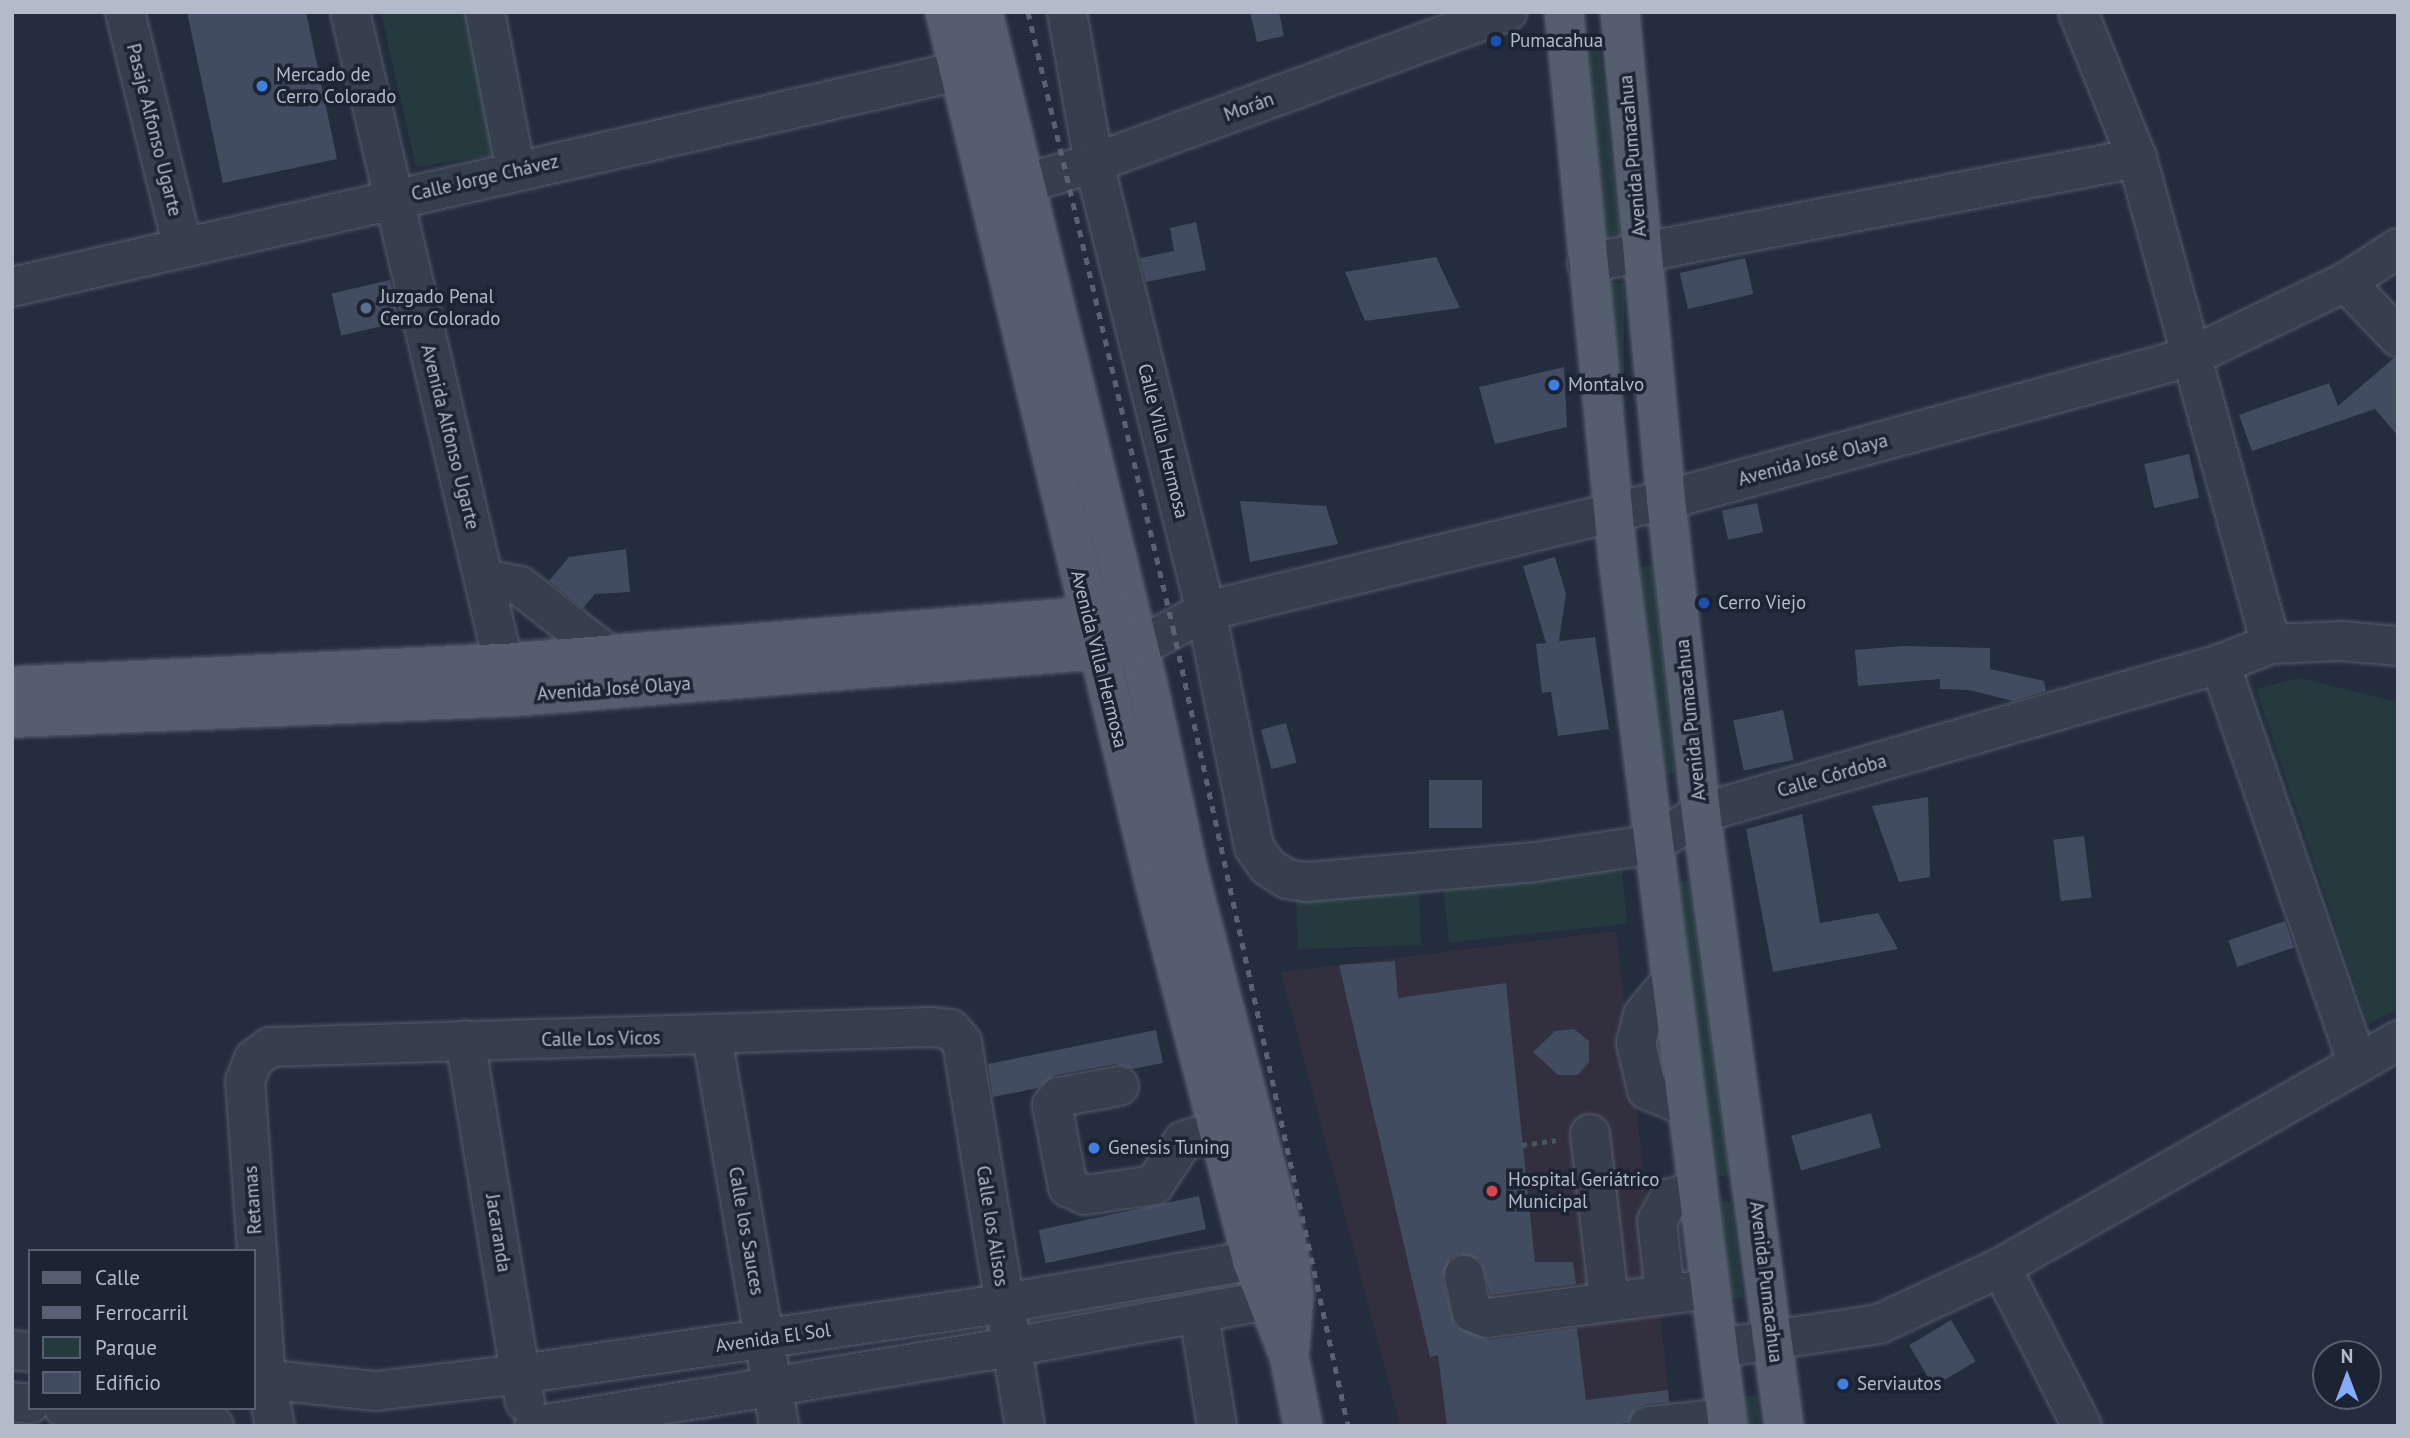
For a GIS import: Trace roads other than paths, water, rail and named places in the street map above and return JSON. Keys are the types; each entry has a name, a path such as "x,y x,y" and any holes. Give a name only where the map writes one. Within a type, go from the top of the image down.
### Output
{"main road":[{"name":"Avenida Villa Hermosa","path":"945,12 1094,634 1252,1261 1280,1298"},
{"name":"Avenida Villa Hermosa","path":"983,12 1135,629 1190,877 1289,1254 1280,1298"},
{"path":"1564,12 1614,512 1696,1191 1728,1422"},
{"name":"Avenida Pumacahua","path":"1620,12 1666,500 1701,813 1784,1426"},
{"name":"Avenida José Olaya","path":"12,718 508,680 635,665 810,657 1135,629"},
{"name":"Avenida José Olaya","path":"12,686 508,680"},
{"path":"1696,1191 1753,1184"},
{"path":"1280,1298 1303,1426"}],"street":[{"name":"Pasaje Alfonso Ugarte","path":"125,12 183,247"},
{"name":"Avenida Alfonso Ugarte","path":"350,12 392,199 508,680"},
{"path":"485,12 516,171"},
{"name":"Calle Villa Hermosa","path":"1067,12 1094,163 1206,611 1251,835 1268,867"},
{"name":"Morán","path":"989,195 1094,163 1507,12"},
{"path":"2078,12 2137,158 2271,644"},
{"name":"Calle Jorge Chávez","path":"12,287 959,71"},
{"path":"1587,263 2137,158"},
{"name":"Avenida José Olaya","path":"1135,629 1666,500 2190,357 2346,282 2398,248"},
{"path":"2346,282 2398,337"},
{"path":"484,579 520,586 635,665"},
{"name":"Calle Córdoba","path":"1268,867 1287,879 1307,882 1535,862 1654,844 1701,813 2220,664 2271,644 2340,641 2398,646"},
{"path":"2220,664 2356,1060"},
{"name":"Calle Los Vicos","path":"254,1059 270,1047 951,1029"},
{"name":"Calle los Alisos","path":"951,1029 962,1042 1025,1426"},
{"name":"Calle los Sauces","path":"712,1037 779,1426"},
{"name":"Jacaranda","path":"466,1040 532,1426"},
{"path":"1719,1348 1774,1342 1879,1324 2001,1267 2356,1060 2398,1041"},
{"name":"Retamas","path":"253,1249 245,1081 254,1059"},
{"path":"1119,1086 1059,1097 1052,1105 1068,1187 1085,1195 1154,1185 1183,1141 1218,1130"},
{"path":"1590,1134 1609,1300"},
{"path":"1665,1293 1657,1222 1675,1195 1696,1191"},
{"name":"Avenida El Sol","path":"260,1379 376,1391 521,1374 1004,1303 1289,1254"},
{"path":"2001,1267 2082,1426"},
{"path":"1464,1275 1472,1312 1487,1318 1709,1289"},
{"path":"532,1426 1199,1315 1280,1298"},
{"name":"Retamas","path":"256,1300 260,1379 275,1426"},
{"path":"1199,1315 1217,1426"},
{"path":"81,1410 214,1426"},
{"path":"1668,1424 1728,1422"}],"railway":[{"path":"1028,12 1173,628 1348,1426"}],"place":[{"name":"Pumacahua","path":"1496,41"},
{"name":"Mercado de Cerro Colorado","path":"262,86"},
{"name":"Juzgado Penal Cerro Colorado","path":"366,308"},
{"name":"Montalvo","path":"1554,385"},
{"name":"Cerro Viejo","path":"1704,603"},
{"name":"Genesis Tuning","path":"1094,1148"},
{"name":"Hospital Geriátrico Municipal","path":"1492,1191"},
{"name":"Serviautos","path":"1843,1384"}]}
